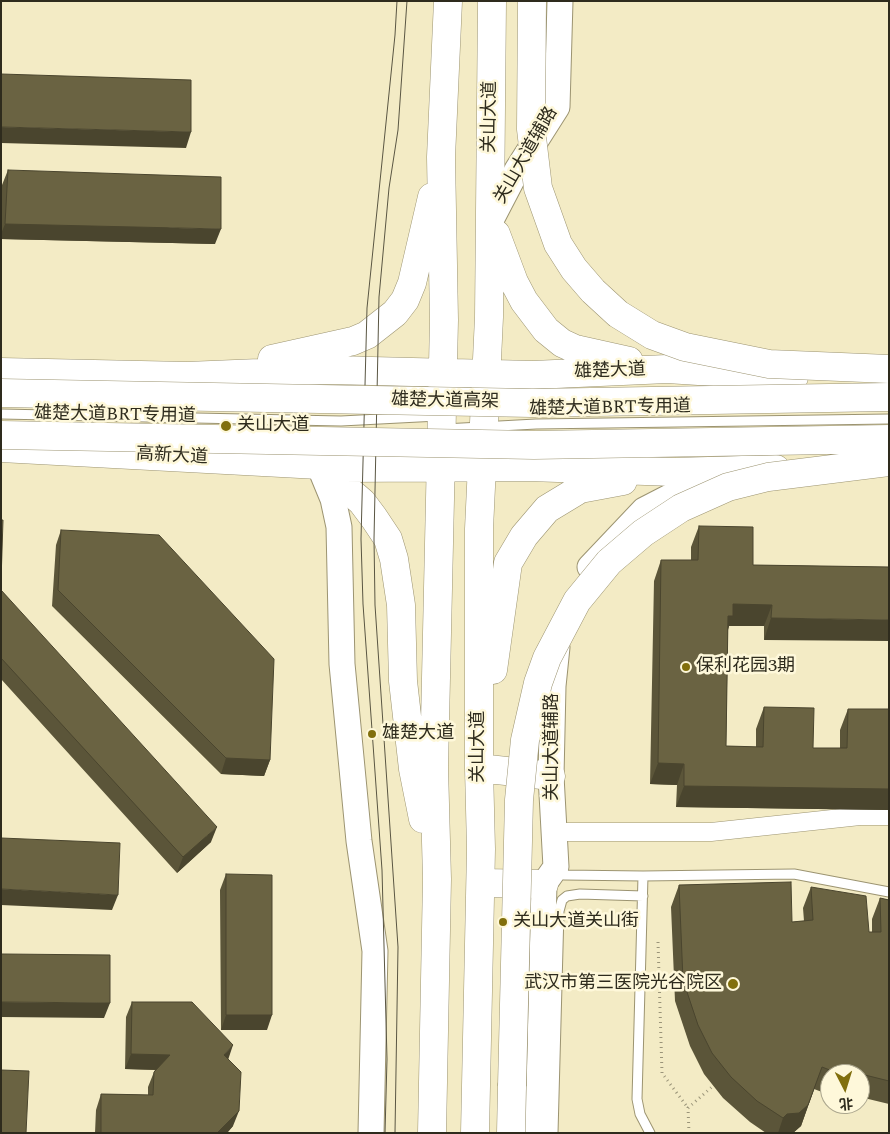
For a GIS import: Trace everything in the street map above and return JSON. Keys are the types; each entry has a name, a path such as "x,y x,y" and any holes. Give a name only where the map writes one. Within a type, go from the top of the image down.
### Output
{"main road":[{"path":"432,1133 437,879 434,767 444,320 441,157 448,1"},
{"name":"关山大道","path":"474,1133 481,883 478,768 479,529 482,467 488,416 492,1"},
{"path":"532,1 531,129 538,188 558,244 574,269 593,292 618,314 652,334 685,347 769,364 889,369"},
{"name":"关山大道辅路","path":"491,220 517,170 557,107 560,1"},
{"path":"1,372 187,376 354,341 366,335 394,313 405,300 412,283 441,157"},
{"path":"491,220 514,282 524,302 546,330 562,343 575,349 667,369"},
{"name":"雄楚大道","path":"187,376 332,370 533,375 667,369 764,376 889,378"},
{"name":"雄楚大道高架","path":"1,393 532,403 889,398"},
{"path":"1,435 534,445 889,439"},
{"name":"高新大道","path":"1,448 330,467"},
{"path":"330,467 482,467 675,472 889,464"},
{"path":"511,1133 519,800 525,740 538,683 547,658 577,601 610,562 642,533 681,508 704,497 728,487 768,477 889,464"},
{"path":"330,467 370,513 388,539 394,559 401,605 403,681 412,769 437,879"},
{"path":"330,467 333,499 339,527 342,664 359,841 375,951 371,1133"},
{"name":"关山大道辅路","path":"538,1133 550,875 554,832 551,776 555,655 570,599 588,569 644,510 677,493 761,469"},
{"path":"551,776 478,768 508,563 524,536 547,509 580,489 675,472"},
{"path":"481,883 550,875"}],"street":[{"path":"554,832 711,832 860,816 889,816"}],"lane":[{"name":"雄楚大道BRT专用道","path":"1,414 441,422 488,416 889,403"},
{"name":"雄楚大道BRT专用道","path":"488,416 889,419"},
{"name":"雄楚大道BRT专用道","path":"1,427 331,434 386,432"},
{"path":"550,875 794,874 889,892"},
{"path":"644,876 637,1099 640,1114 650,1133"},
{"path":"553,1133 559,910 562,900 567,896 580,894 643,896"}],"path":[{"path":"658,936 662,1073 688,1108 689,1133"},
{"path":"688,1108 714,1086"}],"building":[{"path":"1,74 191,80 191,132 1,127"},
{"path":"8,170 221,177 221,229 5,224"},
{"path":"1,520 3,520 1,581"},
{"name":"保利花园3期","path":"699,526 753,527 753,565 889,567 889,620 771,618 772,605 733,604 733,616 728,616 726,746 763,747 764,707 814,708 813,748 847,748 848,709 889,709 889,789 684,786 684,764 658,763 661,560 698,560"},
{"path":"61,530 159,535 274,659 270,760 226,758 58,590"},
{"path":"1,590 217,827 183,857 1,658"},
{"path":"1,838 120,843 118,895 1,889"},
{"path":"226,874 272,875 272,1015 226,1015"},
{"path":"791,882 792,922 813,920 811,887 866,896 869,932 881,932 880,898 889,900 889,1081 870,1076 870,1064 820,1064 820,1072 808,1105 799,1113 787,1114 783,1118 757,1101 731,1077 712,1053 698,1025 683,980 679,885"},
{"path":"1,954 110,955 110,1003 1,1002"},
{"path":"132,1002 192,1002 233,1045 224,1055 241,1072 239,1111 217,1133 101,1133 101,1094 153,1095 154,1072 170,1055 131,1054"},
{"path":"1,1070 29,1071 26,1133 1,1133"}],"tram line":[{"path":"385,1133 387,1059 382,870 363,604 361,539 367,308 397,1"},
{"path":"395,1133 398,947 375,605 374,539 379,297 389,188 398,130 407,1"}],"place":[{"name":"关山大道","path":"226,426"},
{"name":"保利花园3期","path":"686,667"},
{"name":"雄楚大道","path":"372,734"},
{"name":"关山大道关山街","path":"503,922"},
{"name":"武汉市第三医院光谷院区","path":"733,984"}]}
